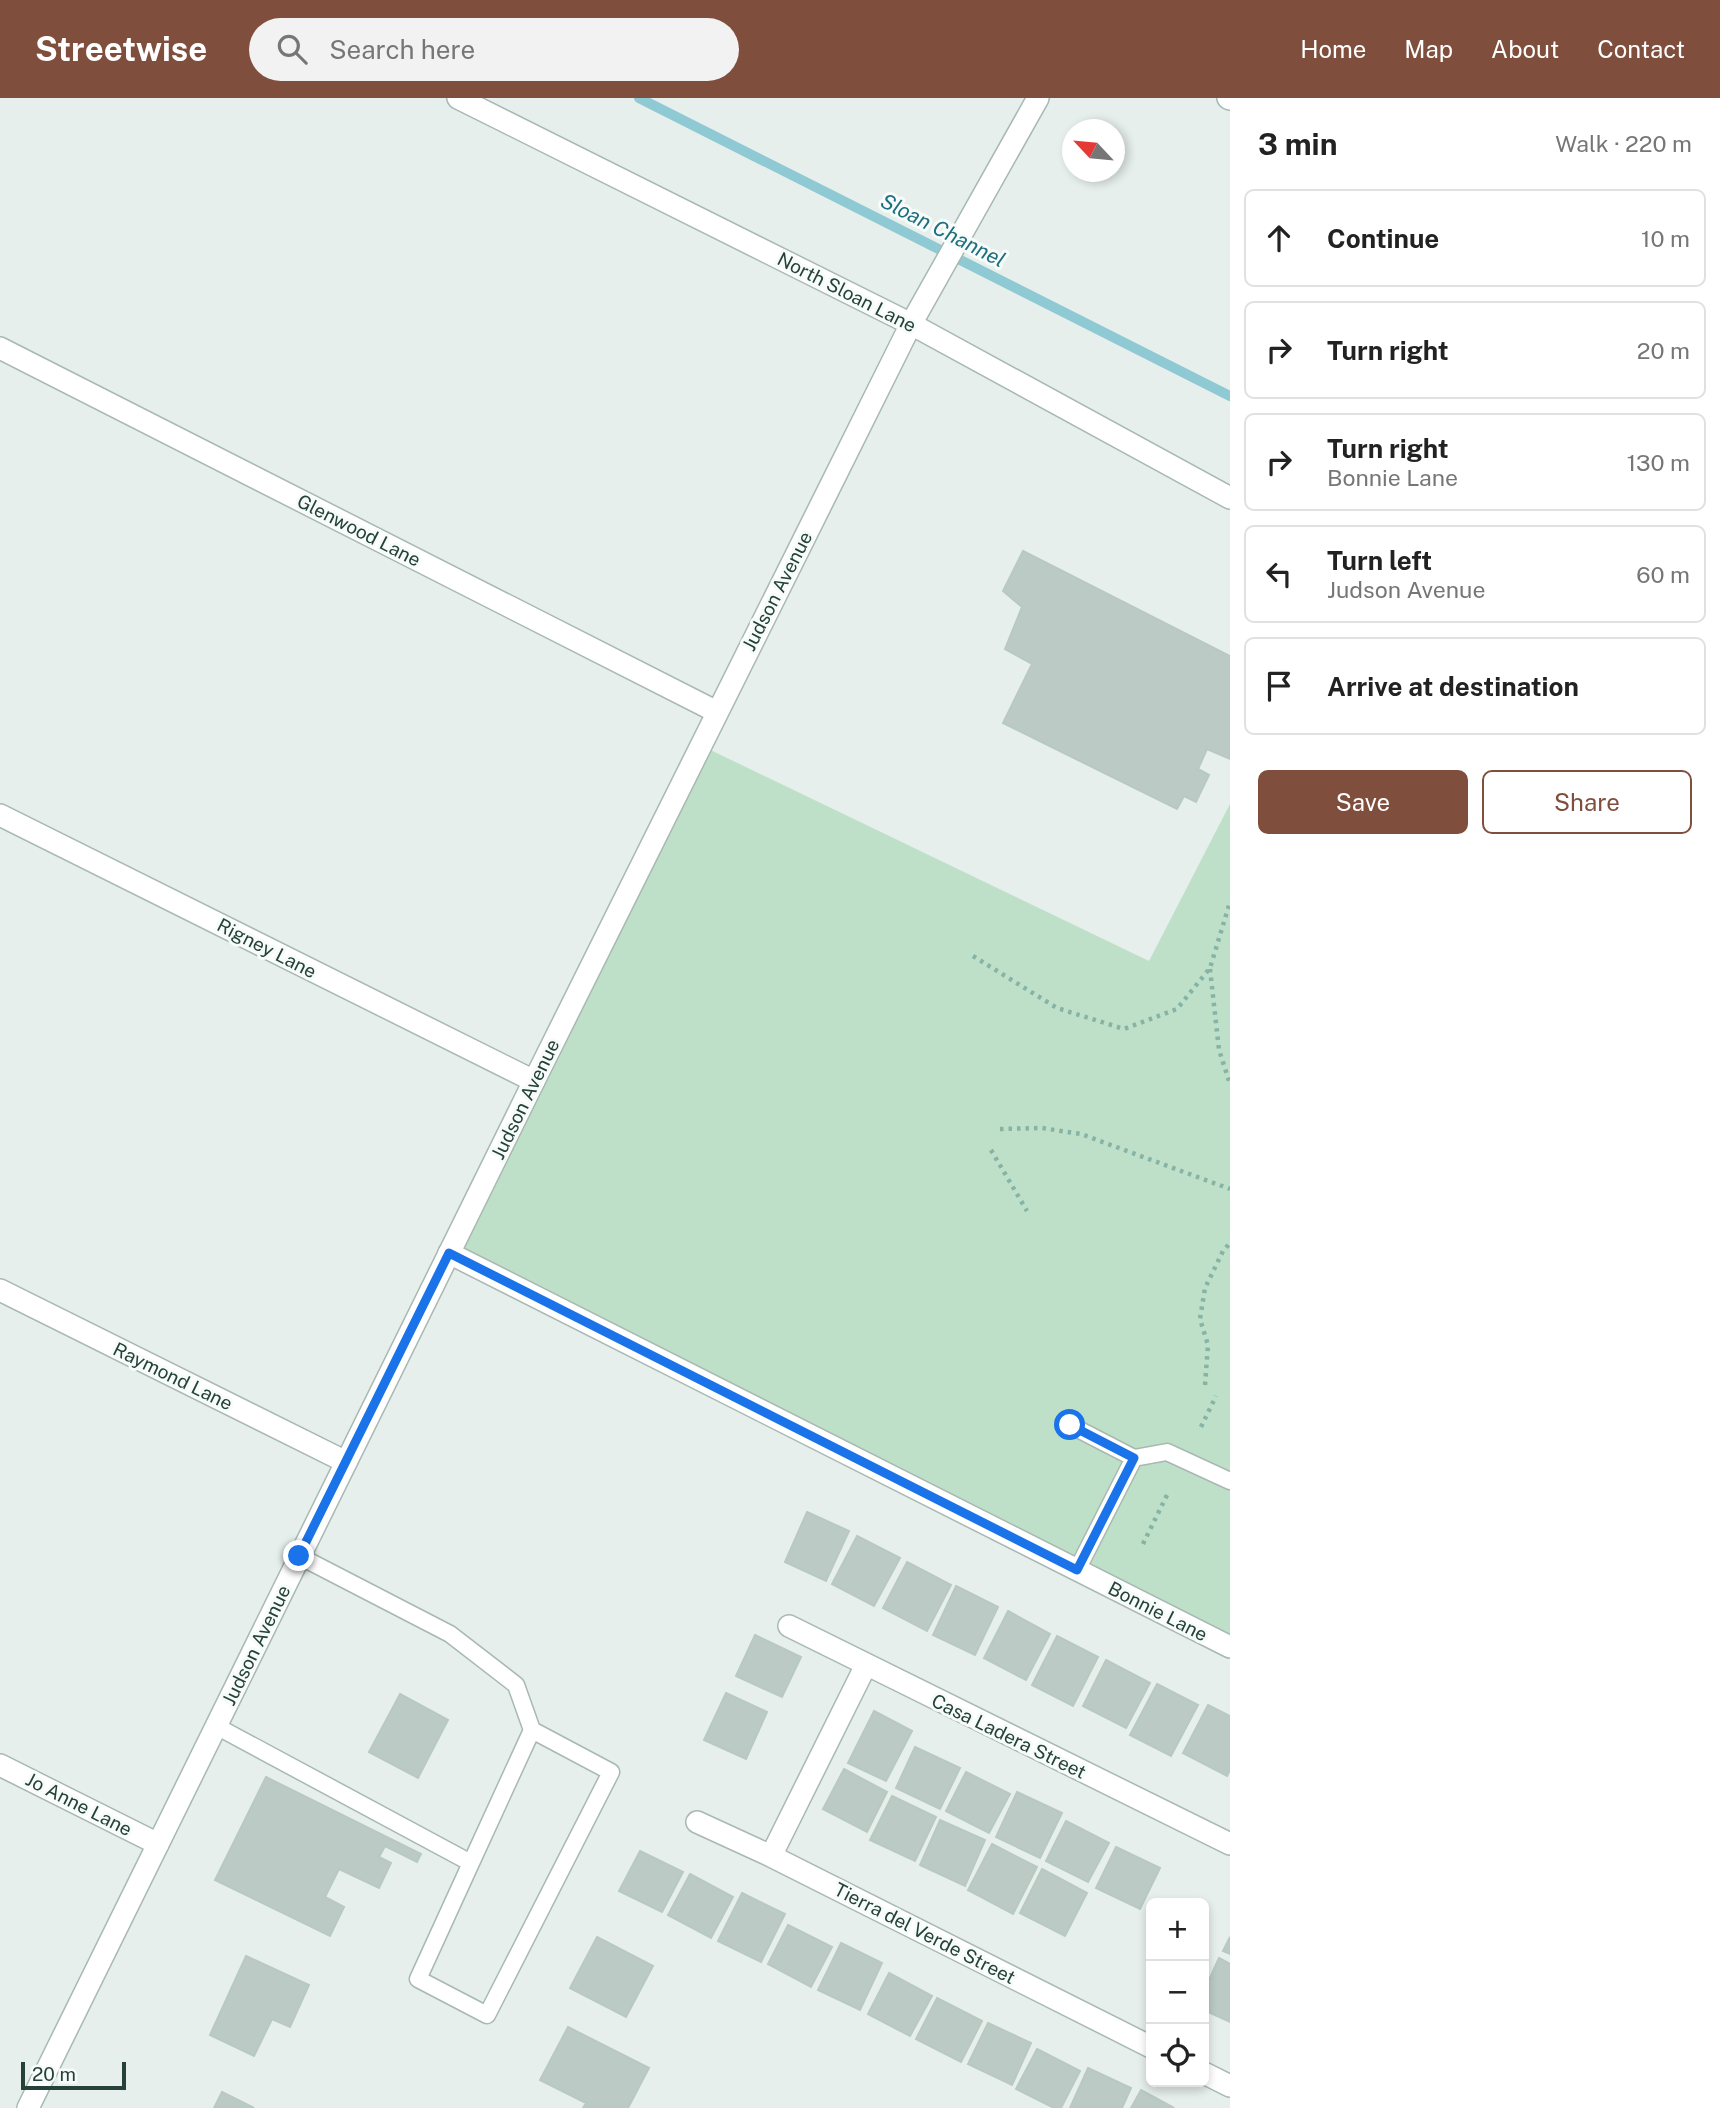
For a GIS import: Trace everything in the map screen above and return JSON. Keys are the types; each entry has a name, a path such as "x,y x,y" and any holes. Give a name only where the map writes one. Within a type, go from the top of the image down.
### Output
{"street":[{"name":"North Sloan Lane","path":"458,98 911,324 1230,498"},
{"name":"Judson Avenue","path":"28,2108 911,324 1038,98"},
{"name":"Glenwood Lane","path":"0,348 717,712"},
{"name":"Rigney Lane","path":"0,815 534,1081"},
{"name":"Bonnie Lane","path":"449,1253 1230,1647"},
{"name":"Raymond Lane","path":"0,1290 346,1462"},
{"name":"Casa Ladera Street","path":"789,1626 1230,1843"},
{"path":"771,1856 866,1665"},
{"name":"Jo Anne Lane","path":"0,1765 158,1844"},
{"name":"Tierra del Verde Street","path":"697,1822 771,1856 1146,2044"},
{"path":"1209,2076 1230,2087"}],"lane":[{"path":"1070,1425 1134,1458 1167,1452 1230,1481"},
{"path":"1077,1570 1134,1458"},
{"path":"299,1556 450,1634 516,1685 532,1730 611,1772 487,2015 418,1979 532,1730"},
{"path":"216,1726 471,1863"}],"path":[{"path":"973,956 1057,1008 1124,1029 1177,1009 1210,968 1230,902"},
{"path":"1210,968 1219,1050 1230,1084"},
{"path":"1000,1129 1042,1128 1081,1134 1230,1189"},
{"path":"991,1150 1027,1211"},
{"path":"1205,1385 1208,1345 1200,1319 1205,1288 1223,1251 1230,1243"},
{"path":"1201,1427 1216,1396"},
{"path":"1143,1544 1168,1493"}],"green space":[{"path":"700,745 1149,961 1230,804 1230,1641 449,1253"}],"building":[{"path":"1023,551 1230,656 1230,759 1207,749 1198,769 1209,775 1196,802 1184,796 1177,809 1003,723 1032,664 1005,649 1022,607 1003,591"},
{"path":"807,1512 849,1531 826,1581 785,1562"},
{"path":"857,1536 900,1558 874,1606 832,1584"},
{"path":"907,1562 951,1585 927,1631 883,1608"},
{"path":"956,1586 998,1607 975,1655 933,1635"},
{"path":"1008,1611 1050,1634 1026,1680 984,1658"},
{"path":"755,1635 801,1657 782,1697 736,1676"},
{"path":"1057,1636 1098,1657 1073,1706 1032,1685"},
{"path":"1106,1660 1150,1683 1126,1728 1083,1706"},
{"path":"1157,1684 1198,1705 1171,1756 1130,1735"},
{"path":"726,1693 767,1712 746,1759 704,1740"},
{"path":"400,1694 448,1720 418,1778 369,1752"},
{"path":"1208,1705 1230,1716 1230,1770 1227,1776 1183,1753"},
{"path":"874,1711 912,1731 886,1781 848,1763"},
{"path":"915,1747 960,1768 940,1809 896,1788"},
{"path":"844,1769 887,1792 867,1832 823,1809"},
{"path":"966,1772 1010,1794 989,1833 946,1811"},
{"path":"266,1777 421,1854 417,1862 385,1846 379,1857 391,1863 379,1888 339,1869 325,1897 344,1907 330,1936 215,1880"},
{"path":"1017,1792 1062,1813 1040,1858 996,1837"},
{"path":"892,1796 936,1817 915,1861 870,1840"},
{"path":"940,1820 985,1840 965,1886 920,1865"},
{"path":"1066,1821 1109,1843 1088,1882 1046,1861"},
{"path":"992,1844 1037,1867 1013,1914 968,1890"},
{"path":"1116,1847 1160,1868 1140,1909 1096,1888"},
{"path":"640,1851 683,1872 662,1912 619,1891"},
{"path":"1042,1869 1087,1893 1065,1936 1020,1913"},
{"path":"690,1874 733,1897 711,1938 668,1915"},
{"path":"742,1893 785,1914 761,1962 718,1941"},
{"path":"788,1925 832,1947 811,1987 768,1964"},
{"path":"597,1937 653,1966 626,2017 570,1988"},
{"path":"1230,1937 1230,1954 1223,1951"},
{"path":"841,1943 882,1963 860,2010 818,1990"},
{"path":"246,1956 309,1985 290,2027 272,2019 254,2056 210,2035"},
{"path":"1219,1958 1230,1964 1230,2022 1209,2012 1209,1980"},
{"path":"889,1973 932,1996 910,2036 868,2014"},
{"path":"937,1998 982,2021 961,2062 916,2039"},
{"path":"988,2023 1031,2043 1012,2085 968,2064"},
{"path":"568,2027 649,2068 628,2108 583,2108 586,2103 540,2080"},
{"path":"1037,2049 1080,2071 1061,2108 1054,2108 1016,2089"},
{"path":"1088,2068 1131,2088 1122,2108 1070,2108"},
{"path":"1141,2090 1174,2108 1131,2108"},
{"path":"222,2092 254,2108 214,2108"}],"waterway":[{"name":"Sloan Channel","path":"639,98 1230,396"}],"route":[{"path":"299,1556 449,1253 1077,1570 1134,1458 1070,1425"}]}
